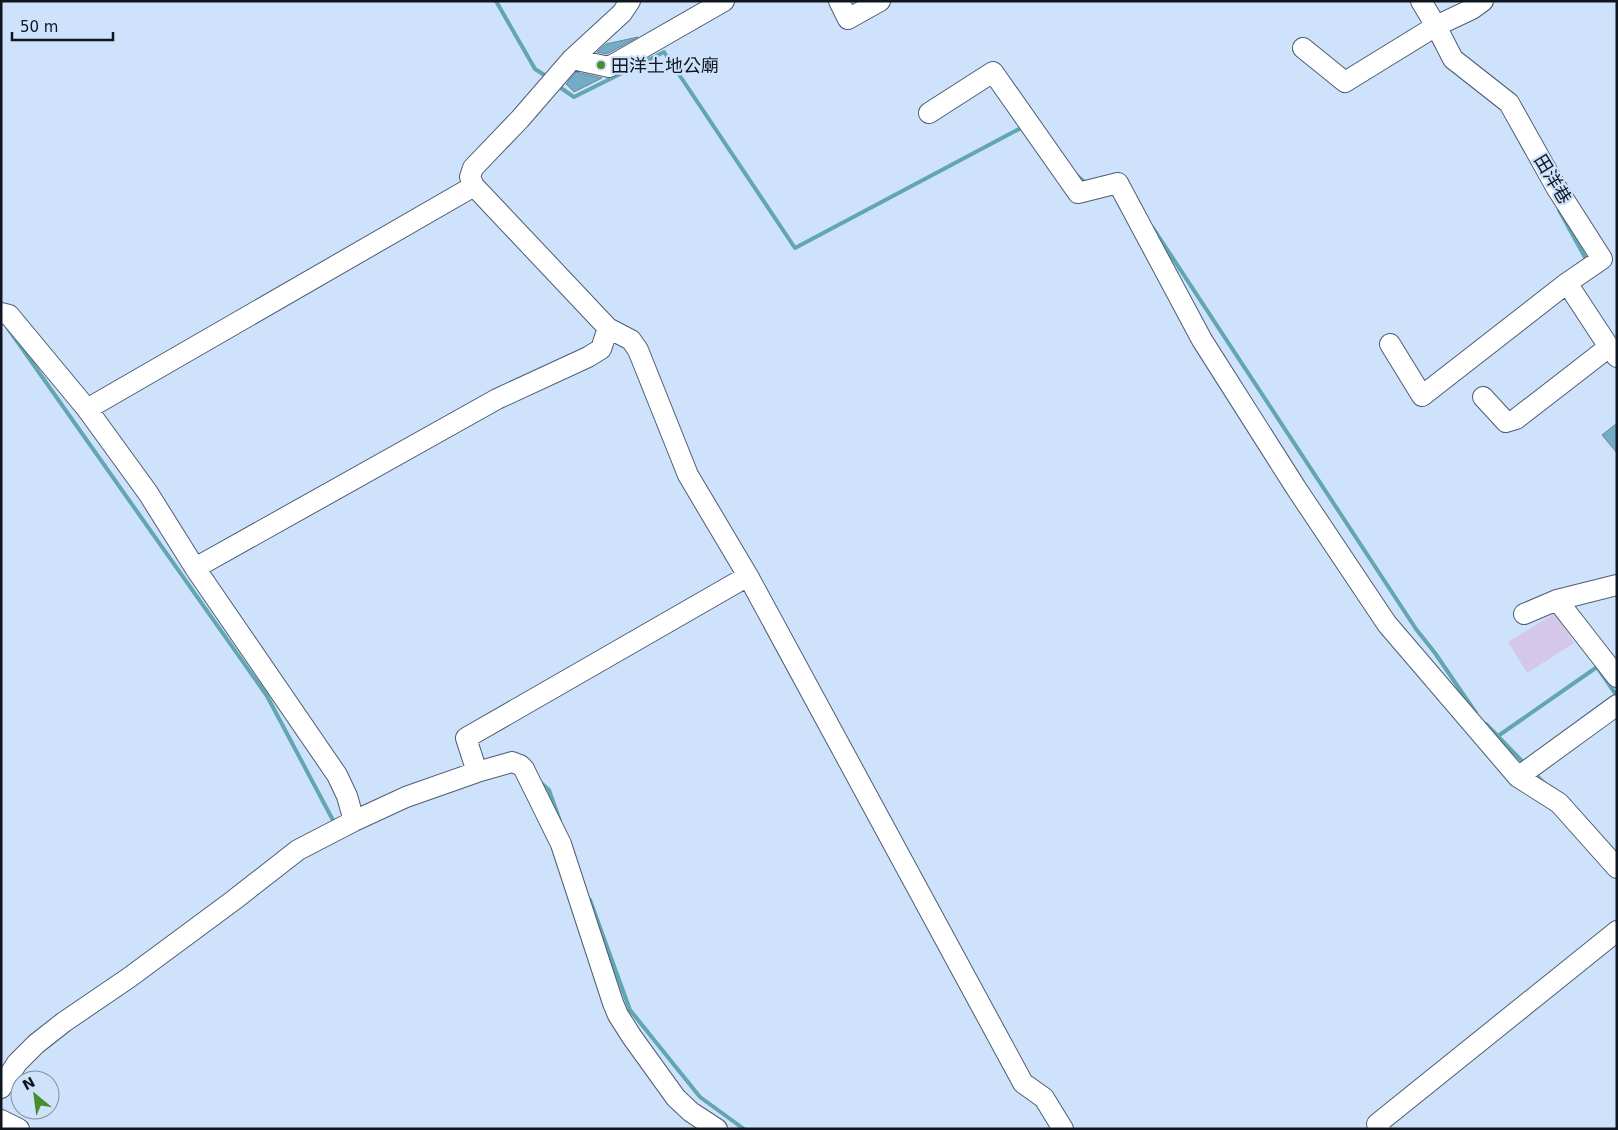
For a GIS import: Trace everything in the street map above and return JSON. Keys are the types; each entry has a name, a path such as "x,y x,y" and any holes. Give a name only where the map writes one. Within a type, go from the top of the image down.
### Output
{"street":[{"path":"630,1 622,13 572,59 520,119 473,168 470,176 474,186 608,328 631,340 638,350 688,475 748,576 1024,1083 1044,1098 1064,1129"},
{"path":"572,59 609,67 724,1"},
{"path":"839,1 848,19 880,1"},
{"name":"田洋巷","path":"1421,1 1453,59 1509,103 1556,187 1602,259 1568,282"},
{"path":"1303,48 1345,82 1436,26 1472,9 1483,1"},
{"path":"928,113 993,72 1078,193 1118,183 1202,340 1306,504 1387,624 1518,777 1559,803 1617,868"},
{"path":"87,409 474,186"},
{"path":"1390,344 1422,396 1568,282 1613,352 1516,419 1506,422 1483,396"},
{"path":"1,313 9,315 87,409 148,493 194,568 337,775 347,796 354,821"},
{"path":"194,568 497,399 588,357 601,349 608,328"},
{"path":"477,772 466,738 748,576"},
{"path":"1524,614 1557,600 1617,585"},
{"path":"1557,600 1617,677"},
{"path":"1518,777 1617,705"},
{"path":"1,1088 17,1063 29,1050 64,1022 130,977 234,900 298,850 406,797 512,762 524,769 561,844 618,1015 676,1098 691,1112 717,1129"},
{"path":"1380,1129 1377,1124 1617,931"},
{"path":"1,1120 19,1129"}],"shaded area":[{"path":"1555,613 1574,643 1527,673 1508,642"}],"building":[{"path":"638,37 607,54 597,52 606,44"},
{"path":"576,72 602,78 574,92 566,84"},
{"path":"1617,423 1617,453 1602,435"}],"waterway":[{"path":"496,1 535,69 549,78"},
{"path":"558,86 574,97 664,52 795,248 1021,128 1024,130"},
{"path":"1075,174 1087,184"},
{"path":"1559,210 1587,261"},
{"path":"1153,228 1416,629 1435,653 1476,713"},
{"path":"7,327 267,696 335,824"},
{"path":"1498,736 1597,667 1617,696"},
{"path":"1486,724 1525,764"},
{"path":"1533,772 1544,783"},
{"path":"540,782 549,790 560,821"},
{"path":"590,900 630,1010 700,1097 744,1129"}],"place":[{"name":"田洋土地公廟","path":"601,65"}]}
